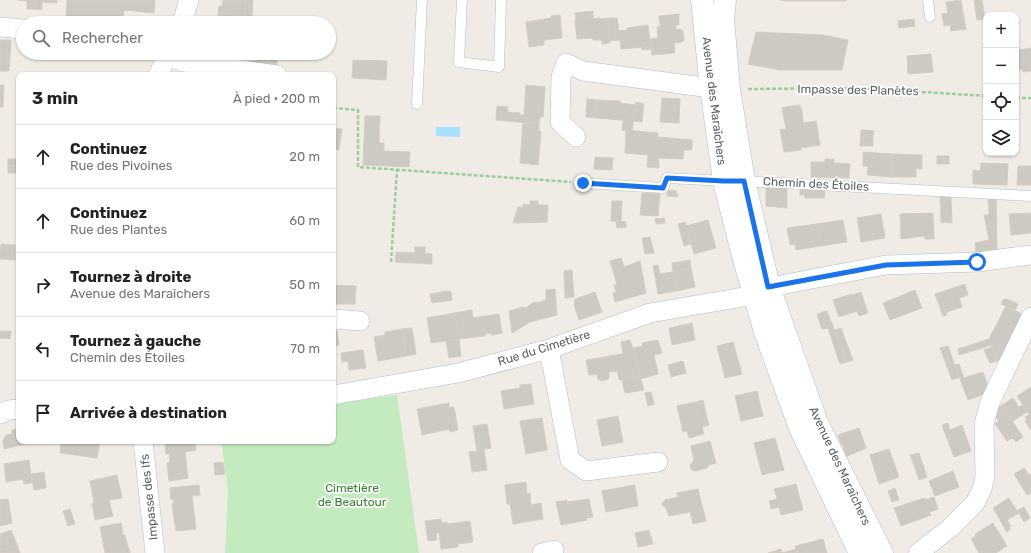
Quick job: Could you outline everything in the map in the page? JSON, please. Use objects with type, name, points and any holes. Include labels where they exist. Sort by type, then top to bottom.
[{"type":"main road","name":"Avenue des Maraîchers","points":[[714,5],[720,88],[735,181],[761,291],[765,332],[800,428],[860,553]]},
{"type":"main road","name":"Avenue des Maraîchers","points":[[761,291],[817,423],[882,553]]},
{"type":"street","points":[[184,16],[189,0]]},
{"type":"street","points":[[0,27],[16,28]]},
{"type":"street","points":[[160,72],[166,60]]},
{"type":"street","points":[[175,60],[256,72]]},
{"type":"street","points":[[576,137],[560,122],[561,77],[566,63],[583,71],[720,88]]},
{"type":"street","name":"Rue du Cimetière","points":[[336,394],[458,373],[550,348],[650,313],[886,265],[977,262],[1031,255]]},
{"type":"street","points":[[336,319],[360,321]]},
{"type":"street","points":[[918,553],[950,528],[975,503],[982,489],[985,476],[984,424],[986,413],[990,402],[1029,327]]},
{"type":"street","points":[[550,348],[570,460],[586,471],[658,462]]},
{"type":"street","points":[[0,414],[9,410],[16,409]]},
{"type":"street","name":"Impasse des Ifs","points":[[143,444],[156,553]]},
{"type":"lane","points":[[417,104],[422,0]]},
{"type":"lane","points":[[462,0],[459,62],[498,67],[501,0]]},
{"type":"lane","points":[[928,0],[930,17]]},
{"type":"lane","name":"Avenue des Maraîchers","points":[[714,5],[722,106],[735,181]]},
{"type":"lane","name":"Chemin des Étoiles","points":[[583,183],[663,188],[667,178],[1031,196]]},
{"type":"lane","name":"Avenue des Maraîchers","points":[[761,291],[773,332],[808,425],[870,553]]},
{"type":"path","name":"Impasse des Planètes","points":[[720,88],[858,88],[983,96]]},
{"type":"path","points":[[1019,98],[1031,98]]},
{"type":"path","points":[[336,108],[358,110],[358,167],[583,183]]},
{"type":"path","points":[[391,262],[397,170]]},
{"type":"green space","name":"Cimetière de Beautour","points":[[397,395],[419,553],[225,553],[228,489],[221,444],[336,444],[336,404]]},
{"type":"water","points":[[436,127],[460,127],[460,137],[436,136]]},
{"type":"building","points":[[17,0],[35,0],[34,9],[27,9],[27,1]]},
{"type":"building","points":[[35,0],[57,0],[57,3],[42,2],[42,10],[34,9]]},
{"type":"building","points":[[67,0],[155,0],[154,13],[124,10],[123,16],[66,16]]},
{"type":"building","points":[[223,0],[246,0],[245,16],[218,14],[219,6],[222,6]]},
{"type":"building","points":[[246,0],[253,0],[252,16],[245,16]]},
{"type":"building","points":[[780,0],[846,0],[846,1],[785,1]]},
{"type":"building","points":[[961,0],[966,29],[951,31],[950,25],[944,26],[942,14],[948,13],[946,2]]},
{"type":"building","points":[[974,0],[982,0],[984,12],[983,19],[977,20]]},
{"type":"building","points":[[593,11],[593,18],[576,20],[575,13]]},
{"type":"building","points":[[218,14],[239,16],[218,16]]},
{"type":"building","points":[[679,14],[679,25],[676,25],[676,30],[679,29],[683,31],[684,39],[682,42],[674,43],[675,53],[652,55],[650,39],[658,38],[657,27],[660,26],[659,16]]},
{"type":"building","points":[[560,15],[562,38],[544,40],[544,45],[529,47],[526,22]]},
{"type":"building","points":[[608,18],[610,43],[602,44],[602,40],[593,40],[593,38],[577,39],[575,20]]},
{"type":"building","points":[[608,18],[617,18],[619,31],[627,30],[627,28],[648,25],[651,49],[642,50],[642,47],[621,49],[620,40],[610,41]]},
{"type":"building","points":[[914,19],[915,26],[899,28],[898,21]]},
{"type":"building","points":[[756,32],[823,35],[848,40],[842,70],[780,70],[748,64]]},
{"type":"building","points":[[0,40],[11,40],[9,71],[0,71]]},
{"type":"building","points":[[1031,48],[1031,71],[1023,72],[1022,69],[1019,70],[1019,50]]},
{"type":"building","points":[[931,54],[933,72],[908,74],[907,56]]},
{"type":"building","points":[[277,60],[276,70],[247,67],[248,61]]},
{"type":"building","points":[[353,60],[387,61],[386,80],[352,78]]},
{"type":"building","points":[[0,85],[4,85],[3,107],[0,107]]},
{"type":"building","points":[[526,85],[545,87],[543,117],[540,117],[539,124],[496,120],[497,106],[508,107],[507,112],[520,113],[520,115],[524,115]]},
{"type":"building","points":[[662,98],[680,99],[679,123],[660,122]]},
{"type":"building","points":[[587,99],[597,100],[595,118],[586,117]]},
{"type":"building","points":[[597,100],[620,101],[620,103],[636,105],[632,131],[622,130],[623,120],[595,118]]},
{"type":"building","points":[[636,102],[644,104],[642,122],[634,121]]},
{"type":"building","points":[[800,105],[802,111],[792,112],[791,106]]},
{"type":"building","points":[[791,106],[792,112],[802,111],[803,123],[816,121],[820,145],[801,148],[801,150],[784,152],[780,130],[786,129],[782,108]]},
{"type":"building","points":[[365,116],[380,116],[379,143],[384,143],[384,151],[410,152],[409,167],[363,165]]},
{"type":"building","points":[[523,122],[539,124],[539,131],[541,132],[538,165],[520,163]]},
{"type":"building","points":[[336,128],[342,129],[339,150],[336,150]]},
{"type":"building","points":[[626,130],[658,133],[659,168],[647,167],[648,155],[625,153]]},
{"type":"building","points":[[861,130],[864,130],[863,146],[860,146]]},
{"type":"building","points":[[864,130],[874,131],[873,136],[863,136]]},
{"type":"building","points":[[863,136],[873,136],[873,146],[863,146]]},
{"type":"building","points":[[658,137],[692,140],[692,150],[684,150],[683,159],[659,158]]},
{"type":"building","points":[[863,152],[893,154],[892,177],[867,175],[868,166],[863,166]]},
{"type":"building","points":[[893,154],[922,155],[922,169],[916,169],[916,177],[892,177]]},
{"type":"building","points":[[937,156],[949,156],[949,164],[937,164]]},
{"type":"building","points":[[595,157],[613,158],[612,170],[594,169]]},
{"type":"building","points":[[8,159],[16,159],[16,166],[8,166]]},
{"type":"building","points":[[825,159],[834,159],[834,163],[850,164],[849,178],[811,177],[811,162],[825,162]]},
{"type":"building","points":[[981,163],[1008,164],[1007,185],[973,184],[973,170],[980,171]]},
{"type":"building","points":[[8,166],[16,166],[16,173],[8,173]]},
{"type":"building","points":[[1018,166],[1031,166],[1031,185],[1017,185]]},
{"type":"building","points":[[766,186],[787,187],[787,208],[766,206]]},
{"type":"building","points":[[800,188],[825,190],[824,198],[805,198],[805,195],[800,195]]},
{"type":"building","points":[[668,190],[676,191],[678,197],[667,196]]},
{"type":"building","points":[[642,193],[660,194],[658,216],[640,215]]},
{"type":"building","points":[[940,196],[951,196],[952,223],[941,222]]},
{"type":"building","points":[[988,198],[996,198],[997,249],[976,253],[975,243],[989,240],[984,215],[989,215]]},
{"type":"building","points":[[530,201],[538,201],[538,205],[548,205],[547,222],[513,223],[518,207],[523,207],[523,204],[530,205]]},
{"type":"building","points":[[612,201],[622,201],[621,222],[611,221]]},
{"type":"building","points":[[933,213],[934,239],[925,239],[924,236],[901,239],[900,214]]},
{"type":"building","points":[[1031,213],[1031,233],[1011,235],[1009,214]]},
{"type":"building","points":[[881,214],[885,238],[861,242],[857,218]]},
{"type":"building","points":[[664,218],[665,223],[656,224],[655,219]]},
{"type":"building","points":[[708,220],[716,248],[694,254],[686,226]]},
{"type":"building","points":[[843,220],[847,242],[820,246],[817,224]]},
{"type":"building","points":[[616,221],[626,222],[626,227],[617,228]]},
{"type":"building","points":[[685,222],[691,244],[684,246],[678,224]]},
{"type":"building","points":[[817,224],[820,246],[796,250],[795,244],[790,245],[787,228]]},
{"type":"building","points":[[650,237],[654,253],[645,254],[642,238]]},
{"type":"building","points":[[1,244],[15,245],[15,252],[0,251]]},
{"type":"building","points":[[415,247],[425,247],[425,253],[432,254],[432,264],[395,262],[396,252],[415,253]]},
{"type":"building","points":[[0,251],[15,252],[15,260],[0,259]]},
{"type":"building","points":[[621,258],[624,267],[640,261],[646,293],[615,302],[613,293],[616,292],[614,285],[617,284],[610,261]]},
{"type":"building","points":[[690,260],[691,268],[673,272],[672,263]]},
{"type":"building","points":[[658,265],[660,274],[673,272],[677,291],[658,294],[653,266]]},
{"type":"building","points":[[691,268],[695,287],[677,291],[673,272]]},
{"type":"building","points":[[572,270],[574,297],[565,298],[564,271]]},
{"type":"building","points":[[965,284],[968,295],[959,298],[962,307],[947,312],[947,315],[943,316],[935,294]]},
{"type":"building","points":[[336,285],[356,286],[355,304],[336,304]]},
{"type":"building","points":[[555,289],[557,315],[530,322],[512,333],[509,311],[522,307],[526,308],[534,302],[537,303],[546,300],[546,290]]},
{"type":"building","points":[[915,290],[922,308],[890,320],[883,303]]},
{"type":"building","points":[[448,291],[451,292],[452,300],[432,303],[430,294]]},
{"type":"building","points":[[595,292],[602,312],[579,320],[574,305],[575,299]]},
{"type":"building","points":[[861,292],[868,313],[859,316],[857,311],[839,317],[833,300]]},
{"type":"building","points":[[1006,299],[1018,304],[1015,311],[1001,304],[1003,300]]},
{"type":"building","points":[[1006,306],[1026,316],[1000,359],[997,361],[989,339]]},
{"type":"building","points":[[472,310],[473,318],[499,314],[502,333],[492,335],[491,333],[485,334],[485,336],[459,339],[454,313]]},
{"type":"building","points":[[827,311],[847,362],[840,364],[828,328],[822,329],[817,314]]},
{"type":"building","points":[[454,313],[459,339],[431,343],[427,318]]},
{"type":"building","points":[[692,323],[695,340],[672,345],[669,328]]},
{"type":"building","points":[[412,328],[416,354],[406,356],[402,329]]},
{"type":"building","points":[[841,328],[853,360],[847,362],[835,330]]},
{"type":"building","points":[[402,329],[406,356],[378,361],[374,337],[385,335],[385,332]]},
{"type":"building","points":[[0,331],[11,331],[10,339],[0,338]]},
{"type":"building","points":[[336,331],[337,331],[339,345],[336,346]]},
{"type":"building","points":[[459,339],[461,356],[449,358],[446,341]]},
{"type":"building","points":[[989,339],[991,345],[979,349],[977,343]]},
{"type":"building","points":[[630,340],[634,352],[623,354],[621,342]]},
{"type":"building","points":[[658,340],[662,353],[654,355],[658,374],[641,379],[633,348],[643,346],[642,343]]},
{"type":"building","points":[[733,342],[742,374],[725,378],[717,346]]},
{"type":"building","points":[[977,343],[979,349],[959,355],[958,349]]},
{"type":"building","points":[[948,346],[959,377],[952,380],[940,348]]},
{"type":"building","points":[[992,347],[997,361],[990,363],[984,350]]},
{"type":"building","points":[[363,350],[366,368],[349,370],[348,361],[342,362],[341,353]]},
{"type":"building","points":[[634,352],[640,377],[619,380],[617,371],[609,372],[608,379],[602,381],[598,379],[597,374],[589,375],[586,360]]},
{"type":"building","points":[[683,361],[686,373],[671,377],[668,365]]},
{"type":"building","points":[[959,364],[964,378],[983,372],[990,392],[968,400],[955,365]]},
{"type":"building","points":[[640,377],[644,390],[625,393],[622,380]]},
{"type":"building","points":[[531,384],[534,404],[504,409],[501,391],[520,388],[520,385]]},
{"type":"building","points":[[1031,387],[1031,417],[1017,396]]},
{"type":"building","points":[[757,391],[763,416],[741,421],[735,396]]},
{"type":"building","points":[[651,392],[654,404],[648,406],[645,393]]},
{"type":"building","points":[[1013,398],[1019,407],[1023,405],[1027,412],[1013,421],[1002,405]]},
{"type":"building","points":[[703,400],[707,418],[700,420],[696,402]]},
{"type":"building","points":[[696,402],[700,420],[707,418],[709,425],[702,427],[704,434],[689,438],[687,431],[683,432],[677,406]]},
{"type":"building","points":[[449,403],[449,407],[454,407],[458,430],[450,432],[449,429],[422,435],[417,409]]},
{"type":"building","points":[[1002,405],[1023,437],[1016,442],[1012,438],[1007,441],[995,424],[999,421],[992,412]]},
{"type":"building","points":[[1029,415],[1031,417],[1031,430],[1025,421],[1027,420],[1025,417]]},
{"type":"building","points":[[618,416],[623,442],[602,446],[597,420]]},
{"type":"building","points":[[542,418],[547,450],[526,454],[520,421]]},
{"type":"building","points":[[948,423],[950,430],[962,425],[971,451],[954,457],[942,425]]},
{"type":"building","points":[[487,424],[491,448],[477,451],[473,426]]},
{"type":"building","points":[[859,428],[866,448],[845,457],[844,449],[838,435]]},
{"type":"building","points":[[16,429],[16,444],[26,444],[4,449],[3,440],[6,435],[12,434],[12,430]]},
{"type":"building","points":[[775,438],[784,470],[762,475],[754,443]]},
{"type":"building","points":[[710,441],[716,463],[709,465],[707,468],[695,471],[691,469],[690,465],[694,460],[691,446]]},
{"type":"building","points":[[61,444],[99,444],[97,458],[60,453]]},
{"type":"building","points":[[165,444],[195,444],[196,450],[185,452],[188,478],[169,481],[167,463],[170,462],[169,454],[166,454]]},
{"type":"building","points":[[889,449],[899,477],[879,484],[870,455]]},
{"type":"building","points":[[484,450],[487,470],[472,472],[469,452]]},
{"type":"building","points":[[919,453],[922,462],[914,465],[910,455]]},
{"type":"building","points":[[29,460],[32,483],[24,484],[23,479],[6,482],[4,464]]},
{"type":"building","points":[[223,462],[225,474],[215,475],[214,463]]},
{"type":"building","points":[[922,462],[927,477],[919,480],[914,465]]},
{"type":"building","points":[[1024,468],[1029,475],[1031,474],[1031,493],[1027,495],[1014,474]]},
{"type":"building","points":[[953,471],[959,487],[935,496],[929,481]]},
{"type":"building","points":[[44,472],[46,488],[34,490],[31,474]]},
{"type":"building","points":[[117,475],[122,498],[109,500],[113,516],[95,520],[90,481]]},
{"type":"building","points":[[526,482],[527,494],[530,493],[531,505],[541,503],[543,519],[513,524],[510,504],[507,504],[505,485]]},
{"type":"building","points":[[796,484],[803,510],[781,515],[779,507],[771,509],[769,501],[777,499],[774,489]]},
{"type":"building","points":[[199,485],[200,495],[192,496],[196,529],[176,531],[172,505],[174,502],[173,499],[171,500],[170,488]]},
{"type":"building","points":[[635,485],[638,506],[606,512],[602,491]]},
{"type":"building","points":[[895,488],[899,500],[892,502],[888,491]]},
{"type":"building","points":[[698,489],[706,521],[693,524],[690,512],[669,516],[666,508],[662,505],[665,500],[678,497],[677,493]]},
{"type":"building","points":[[934,497],[938,509],[929,512],[931,515],[901,526],[894,508],[924,498],[925,500]]},
{"type":"building","points":[[1009,498],[1017,511],[1024,507],[1030,518],[1024,522],[1019,513],[1007,520],[1011,526],[1009,527],[1010,530],[1007,532],[993,508]]},
{"type":"building","points":[[8,499],[12,523],[0,526],[0,500]]},
{"type":"building","points":[[589,499],[593,517],[586,518],[587,520],[561,525],[556,502]]},
{"type":"building","points":[[70,509],[75,524],[68,526],[63,511]]},
{"type":"building","points":[[441,519],[442,523],[447,522],[448,524],[470,521],[473,542],[458,544],[458,547],[441,549],[439,533],[436,533],[437,540],[428,541],[425,521]]},
{"type":"building","points":[[121,523],[123,535],[125,535],[130,553],[105,553],[100,527]]},
{"type":"building","points":[[993,523],[1007,546],[996,553],[979,553],[971,539],[976,536],[975,534]]},
{"type":"building","points":[[11,530],[17,545],[0,551],[0,534]]},
{"type":"building","points":[[649,530],[653,544],[638,547],[635,533]]},
{"type":"building","points":[[823,539],[827,553],[797,553],[795,546]]},
{"type":"building","points":[[17,545],[20,553],[0,553],[0,551]]},
{"type":"building","points":[[781,549],[782,553],[768,553]]},
{"type":"building","points":[[796,549],[797,553],[782,553]]},
{"type":"route","points":[[583,183],[663,188],[667,178],[744,181],[768,287],[886,265],[977,262]]}]
